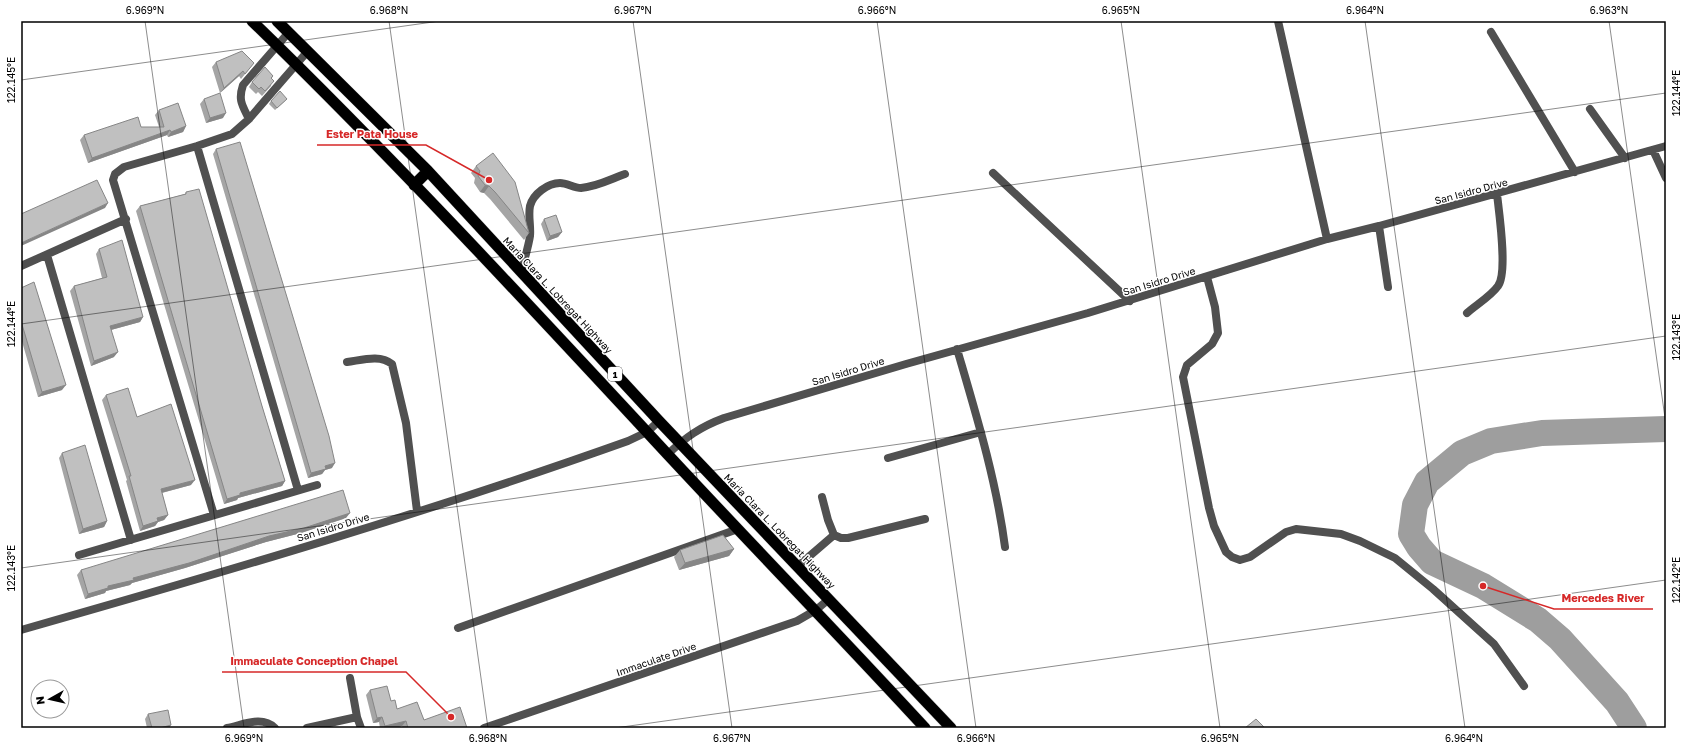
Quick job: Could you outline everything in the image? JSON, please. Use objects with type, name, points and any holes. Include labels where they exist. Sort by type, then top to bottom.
[{"type":"highway","name":"1","points":[[252,21],[510,283],[647,432],[816,610],[925,728]]},
{"type":"highway","name":"Maria Clara L. Lobregat Highway","points":[[277,21],[428,171],[659,421],[951,728]]},
{"type":"highway","points":[[414,185],[428,171]]},
{"type":"highway","points":[[864,662],[878,650]]},
{"type":"street","points":[[1278,21],[1327,239]]},
{"type":"street","points":[[249,119],[241,103],[240,95],[243,85],[289,32]]},
{"type":"street","points":[[1491,32],[1575,172]]},
{"type":"street","points":[[214,515],[113,180],[115,174],[124,167],[197,146],[232,134],[249,119],[308,52]]},
{"type":"street","points":[[1590,109],[1625,158]]},
{"type":"street","points":[[197,146],[298,490]]},
{"type":"street","name":"San Isidro Drive","points":[[668,454],[700,428],[724,418],[957,349],[1130,301],[1327,239],[1497,194],[1666,146]]},
{"type":"street","points":[[1653,150],[1666,178]]},
{"type":"street","points":[[993,172],[1130,301]]},
{"type":"street","points":[[521,272],[528,250],[530,234],[528,220],[530,205],[533,198],[538,193],[546,187],[560,183],[580,188],[625,174]]},
{"type":"street","points":[[1467,313],[1498,286],[1503,277],[1501,224],[1497,194]]},
{"type":"street","points":[[21,266],[126,219]]},
{"type":"street","points":[[1379,226],[1388,287]]},
{"type":"street","points":[[47,255],[131,540]]},
{"type":"street","points":[[1207,277],[1214,302],[1218,333],[1212,344],[1187,365],[1183,377],[1209,508],[1214,526],[1226,552],[1232,557],[1240,560],[1250,557],[1286,532],[1296,530],[1341,534],[1360,541],[1395,558],[1470,621],[1494,644],[1524,686]]},
{"type":"street","points":[[957,349],[981,432],[1002,523],[1005,547]]},
{"type":"street","points":[[348,362],[379,358],[387,360],[392,364],[406,422],[417,511]]},
{"type":"street","name":"San Isidro Drive","points":[[21,630],[213,575],[417,511],[615,446],[647,432],[659,421]]},
{"type":"street","points":[[888,458],[981,432]]},
{"type":"street","points":[[80,555],[317,485]]},
{"type":"street","points":[[822,498],[834,535],[841,538],[848,538],[926,519]]},
{"type":"street","points":[[458,628],[738,529]]},
{"type":"street","points":[[798,566],[834,535]]},
{"type":"street","name":"Immaculate Drive","points":[[484,728],[776,629],[797,621],[816,610],[829,599]]},
{"type":"street","points":[[350,678],[357,717],[361,728]]},
{"type":"street","points":[[307,728],[357,717]]},
{"type":"street","points":[[227,728],[261,721],[270,723],[275,728]]},
{"type":"building","points":[[242,51],[254,63],[245,74],[243,71],[224,88],[216,62]]},
{"type":"building","points":[[265,67],[273,76],[271,78],[274,81],[265,91],[261,87],[259,89],[252,82]]},
{"type":"building","points":[[280,91],[287,99],[277,108],[271,101]]},
{"type":"building","points":[[220,93],[226,113],[210,118],[204,99]]},
{"type":"building","points":[[178,103],[186,126],[171,132],[170,130],[92,158],[84,135],[138,117],[141,127],[164,127],[159,110]]},
{"type":"building","points":[[240,142],[329,436],[335,463],[325,466],[326,469],[311,473],[216,149]]},
{"type":"building","points":[[493,153],[515,182],[529,233],[495,192],[489,186],[485,185],[478,176],[480,171],[476,166]]},
{"type":"building","points":[[97,180],[108,203],[21,243],[21,214]]},
{"type":"building","points":[[199,189],[285,481],[240,493],[240,495],[227,499],[140,206],[186,194],[186,192]]},
{"type":"building","points":[[556,215],[562,232],[550,236],[544,219]]},
{"type":"building","points":[[122,240],[143,317],[110,326],[118,352],[94,361],[74,286],[107,277],[99,249]]},
{"type":"building","points":[[34,282],[66,385],[42,392],[21,321],[21,288]]},
{"type":"building","points":[[128,388],[137,417],[171,404],[195,480],[161,489],[168,515],[157,518],[158,521],[143,526],[129,476],[131,476],[106,395]]},
{"type":"building","points":[[85,445],[107,521],[83,529],[62,453]]},
{"type":"building","points":[[343,490],[350,513],[304,528],[269,536],[189,563],[133,578],[134,580],[108,586],[108,588],[88,594],[81,570]]},
{"type":"building","points":[[723,535],[734,549],[685,563],[680,550]]},
{"type":"building","points":[[387,686],[391,701],[395,700],[397,709],[417,702],[424,720],[460,707],[467,728],[408,728],[406,721],[385,726],[382,717],[377,718],[370,690]]},
{"type":"building","points":[[168,710],[171,725],[160,728],[152,728],[148,714]]},
{"type":"building","points":[[1256,719],[1265,728],[1245,728]]},
{"type":"waterway","points":[[1634,728],[1617,702],[1560,639],[1538,620],[1483,586],[1432,562],[1419,547],[1411,534],[1415,505],[1427,482],[1462,453],[1491,441],[1542,433],[1666,429]]},
{"type":"place","name":"Ester Pata House","points":[[489,180]]},
{"type":"place","name":"Mercedes River","points":[[1483,586]]},
{"type":"place","name":"Immaculate Conception Chapel","points":[[451,717]]}]
